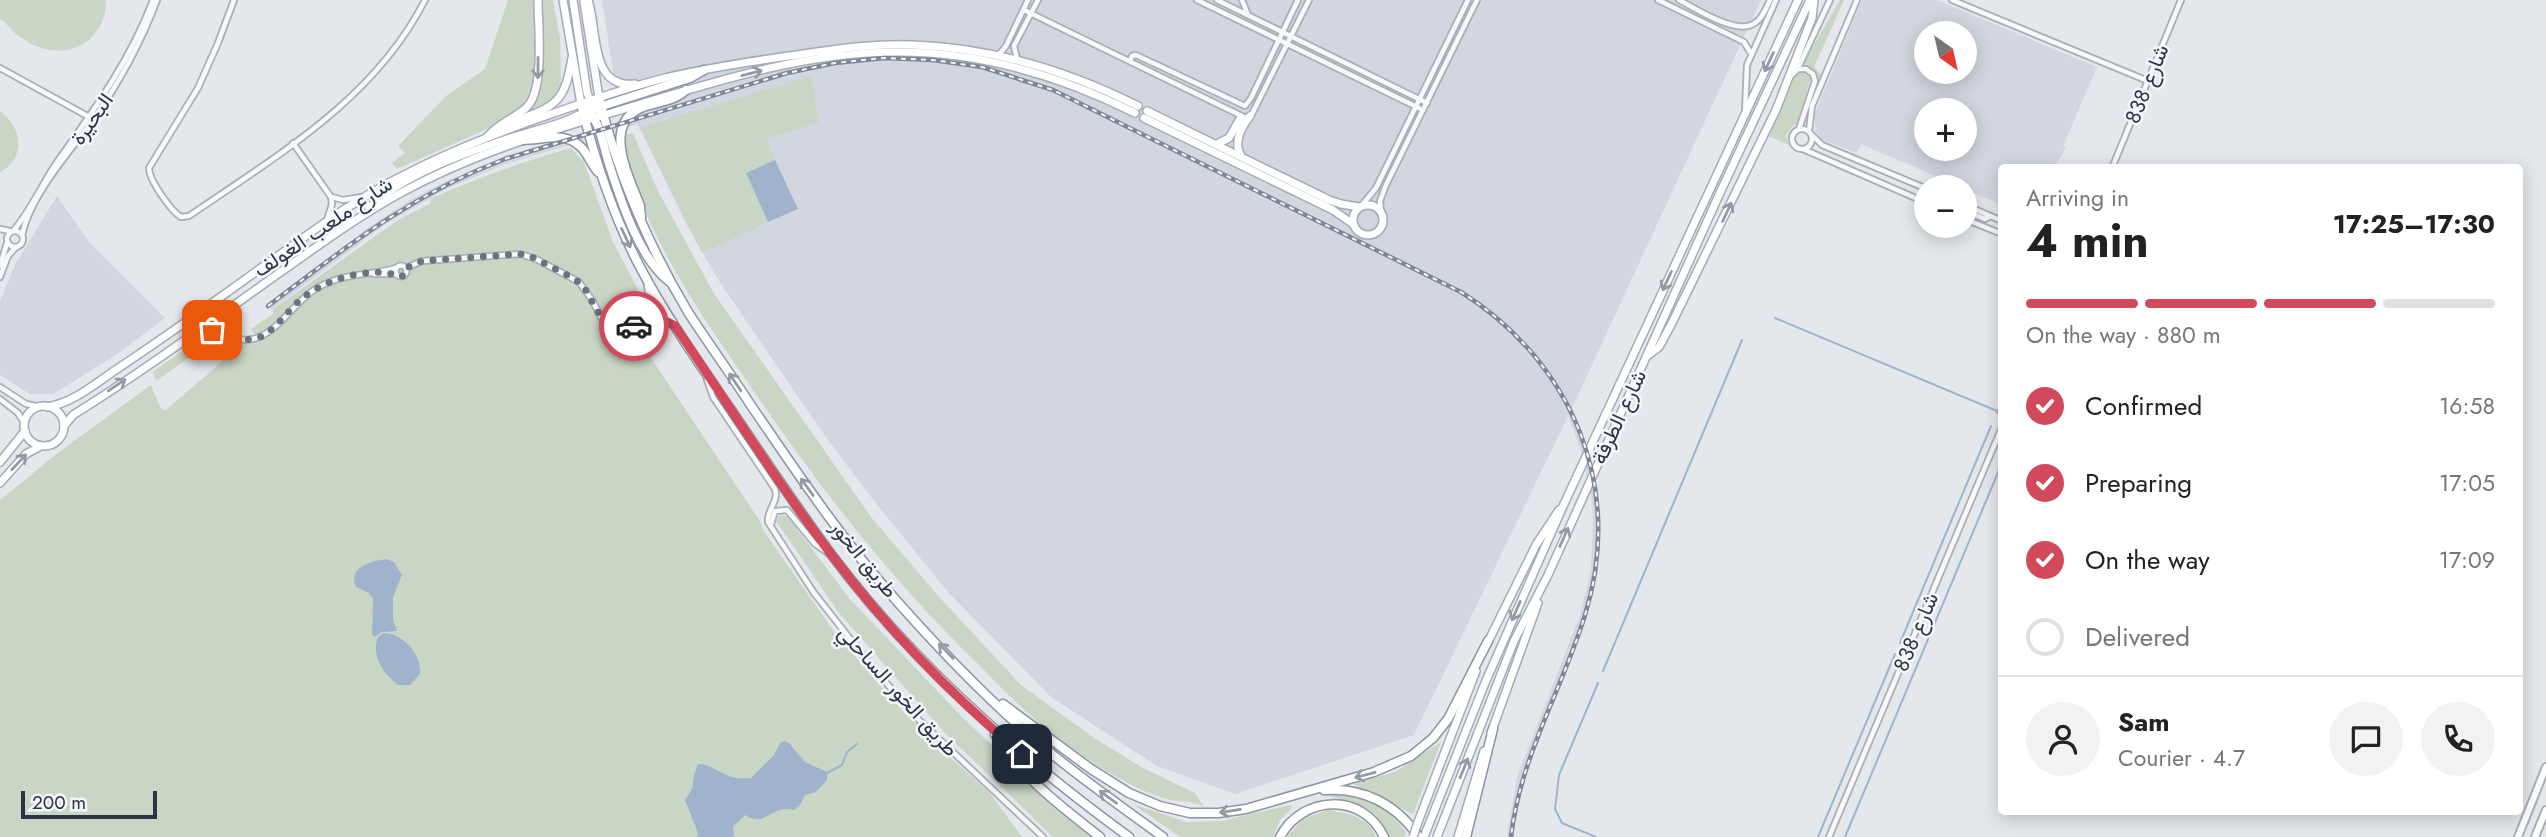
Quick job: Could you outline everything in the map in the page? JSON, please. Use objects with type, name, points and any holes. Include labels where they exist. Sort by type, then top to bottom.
[{"type":"highway","points":[[673,284],[658,271],[637,234],[616,184],[593,110],[691,78],[704,70]]},
{"type":"highway","points":[[639,220],[640,206],[619,147],[622,128],[636,110],[677,96],[686,90]]},
{"type":"highway","name":"طريق الخور","points":[[581,104],[593,110],[639,220],[690,314],[795,471],[894,599],[1040,744],[1092,786],[1163,837]]},
{"type":"highway","name":"طريق الخور","points":[[593,110],[601,174],[620,225],[648,281],[705,372],[831,555],[899,634],[990,726],[1055,781],[1129,837]]},
{"type":"highway","points":[[523,140],[553,136],[568,139],[583,149],[601,174]]},
{"type":"highway","points":[[993,700],[1006,706],[1129,793],[1160,806],[1190,813],[1218,813],[1246,809],[1388,768],[1422,747],[1448,719],[1488,641]]},
{"type":"highway","points":[[990,726],[1004,750],[1038,784],[1100,837]]},
{"type":"highway","points":[[1466,837],[1493,729]]},
{"type":"highway","points":[[1296,795],[1339,789],[1369,795],[1380,799],[1422,837]]},
{"type":"highway","points":[[1280,837],[1294,817],[1306,809],[1333,803],[1360,810],[1371,818],[1384,837]]},
{"type":"main road","points":[[485,138],[504,121],[523,111],[536,93],[538,0]]},
{"type":"main road","points":[[563,0],[581,104]]},
{"type":"main road","points":[[573,0],[585,81],[593,110]]},
{"type":"main road","points":[[586,0],[593,110]]},
{"type":"main road","points":[[586,0],[600,64],[607,76],[627,85],[663,79]]},
{"type":"main road","name":"شارع الطرفة","points":[[1422,837],[1428,828],[1490,672],[1564,504],[1798,0]]},
{"type":"main road","points":[[1647,356],[1659,347],[1728,212],[1789,78],[1812,18],[1812,0]]},
{"type":"main road","name":"شارع الطرفة","points":[[1438,834],[1514,641],[1548,575],[1718,195],[1812,0]]},
{"type":"main road","name":"شارع ملعب الغولف","points":[[64,426],[73,415],[364,214],[436,175],[663,79],[755,60],[884,45],[935,47],[1018,61],[1090,84],[1136,110],[1023,70],[984,61],[914,52],[866,54],[767,69],[593,110]]},
{"type":"main road","points":[[503,132],[515,121],[543,111],[558,99],[566,84],[572,58]]},
{"type":"main road","name":"شارع ملعب الغولف","points":[[45,407],[68,401],[165,337],[363,197],[427,163],[485,138],[581,104]]},
{"type":"main road","points":[[364,214],[391,190],[435,168],[508,138],[593,110]]},
{"type":"main road","points":[[1145,114],[1217,144],[1335,202],[1373,205],[1381,213],[1382,224],[1373,234],[1360,233],[1353,224],[1333,210],[1145,114]]},
{"type":"main road","points":[[1217,144],[1229,138],[1246,116]]},
{"type":"main road","points":[[1242,156],[1238,149],[1238,140],[1246,116]]},
{"type":"main road","points":[[1353,224],[1353,214],[1361,206]]},
{"type":"main road","points":[[0,462],[24,427],[30,412],[45,407],[59,413],[64,426],[57,441],[26,454],[0,482]]},
{"type":"main road","points":[[24,427],[30,441],[41,446]]},
{"type":"main road","points":[[1413,837],[1488,641],[1536,545],[1549,522],[1564,504]]},
{"type":"main road","points":[[1458,837],[1548,575]]},
{"type":"main road","points":[[2518,837],[2546,767]]},
{"type":"main road","points":[[2535,837],[2546,810]]},
{"type":"street","name":"البحيرة","points":[[22,235],[29,215],[50,180],[130,56],[155,0]]},
{"type":"street","points":[[234,0],[202,79],[184,113],[150,165],[149,175],[176,214],[185,217],[340,108],[372,77],[400,43],[425,0]]},
{"type":"street","points":[[998,56],[1006,46],[1028,0]]},
{"type":"street","points":[[1018,61],[1014,55],[1014,46],[1038,0]]},
{"type":"street","points":[[1197,0],[1423,110]]},
{"type":"street","points":[[1217,0],[1427,103]]},
{"type":"street","points":[[1242,0],[1249,16]]},
{"type":"street","points":[[1130,61],[1132,55],[1136,55],[1242,106],[1250,101],[1298,0]]},
{"type":"street","points":[[1024,10],[1246,116],[1274,71],[1309,0]]},
{"type":"street","points":[[1361,206],[1382,176],[1468,0]]},
{"type":"street","points":[[1381,213],[1380,201],[1388,179],[1477,0]]},
{"type":"street","points":[[1658,0],[1744,42],[1751,55]]},
{"type":"street","points":[[1681,11],[1682,1],[1742,28],[1755,23],[1770,0]]},
{"type":"street","name":"شارع الطرفة","points":[[1745,114],[1746,71],[1776,0]]},
{"type":"street","points":[[1789,78],[1798,69],[1830,0]]},
{"type":"street","points":[[1803,149],[1811,143],[1812,106],[1857,0]]},
{"type":"street","points":[[1952,0],[2148,81]]},
{"type":"street","name":"شارع 838","points":[[2114,164],[2180,0]]},
{"type":"street","points":[[1705,23],[1710,15]]},
{"type":"street","points":[[1726,33],[1729,24]]},
{"type":"street","points":[[1265,68],[1269,67],[1274,71]]},
{"type":"street","points":[[0,68],[92,118]]},
{"type":"street","points":[[1798,69],[1808,70],[1815,81],[1799,129],[1793,134],[1792,141],[1796,147],[1914,197]]},
{"type":"street","name":"البحيرة","points":[[13,231],[57,162],[92,118]]},
{"type":"street","points":[[1799,129],[1810,133],[1822,145],[1914,184]]},
{"type":"street","points":[[293,143],[331,197],[332,204],[327,220]]},
{"type":"street","points":[[1382,176],[1388,179]]},
{"type":"street","points":[[331,197],[343,200],[363,197]]},
{"type":"street","points":[[1977,210],[1998,219]]},
{"type":"street","points":[[1977,216],[1985,219],[1990,216]]},
{"type":"street","points":[[1977,224],[1998,232]]},
{"type":"street","points":[[0,231],[13,231],[22,235],[22,243],[8,256],[0,277]]},
{"type":"street","points":[[0,231],[11,246],[16,247]]},
{"type":"street","points":[[0,266],[7,241],[13,231]]},
{"type":"street","points":[[406,268],[422,261],[520,254],[530,256],[583,285],[609,332],[616,334],[646,318],[662,319],[675,326]]},
{"type":"street","points":[[396,271],[401,265],[406,268]]},
{"type":"street","points":[[190,336],[207,330],[242,340],[259,337],[276,325],[299,301],[318,288],[345,276],[366,273],[396,271],[404,276],[406,268]]},
{"type":"street","points":[[646,318],[651,307],[647,291],[648,281]]},
{"type":"street","points":[[230,335],[227,320],[233,305]]},
{"type":"street","points":[[609,332],[606,339],[610,343],[616,341],[616,334]]},
{"type":"street","points":[[705,372],[713,397],[775,489],[776,498],[767,517],[771,528]]},
{"type":"street","points":[[0,387],[26,404],[45,407]]},
{"type":"street","points":[[0,399],[18,413],[24,427]]},
{"type":"street","name":"شارع 838","points":[[1829,837],[1998,436]]},
{"type":"street","points":[[771,528],[774,513],[779,509],[787,510],[815,544],[831,555]]},
{"type":"street","name":"طريق الخور الساحلي","points":[[771,528],[822,604],[880,677],[920,721],[1043,837]]},
{"type":"shaded area","points":[[602,0],[1761,0],[1572,408],[1582,431],[1595,477],[1600,524],[1597,571],[1587,617],[1528,765],[1513,837],[1507,837],[1517,777],[1580,615],[1591,570],[1592,501],[1583,456],[1568,416],[1414,735],[1235,794],[1157,766],[1051,697],[947,591],[825,436],[719,281],[684,220],[638,124],[506,164],[448,188],[384,225],[271,310],[267,304],[365,230],[410,200],[504,157],[635,118],[614,78]]},
{"type":"shaded area","points":[[1862,0],[1937,0],[2097,67],[2063,146],[2066,148],[2056,164],[1998,164],[1998,203],[1977,194],[1977,175],[1932,175],[1861,144],[1857,153],[1822,140],[1816,132],[1814,115]]},
{"type":"shaded area","points":[[57,196],[89,242],[165,318],[117,354],[53,394],[30,394],[0,375],[0,301],[15,265]]},
{"type":"green space","points":[[0,0],[106,0],[102,22],[89,40],[71,49],[52,50],[24,40],[0,19]]},
{"type":"green space","points":[[508,0],[553,0],[560,39],[561,86],[550,101],[397,169],[392,163],[405,153],[398,146],[446,96],[485,69]]},
{"type":"green space","points":[[1840,0],[1844,0],[1814,67],[1823,76],[1816,93],[1815,73],[1803,63]]},
{"type":"green space","points":[[1807,72],[1811,77],[1798,123],[1786,135],[1789,145],[1769,136],[1796,74]]},
{"type":"green space","points":[[811,76],[819,122],[766,139],[775,160],[746,173],[768,222],[702,253],[640,128]]},
{"type":"green space","points":[[0,111],[13,125],[17,134],[18,151],[9,166],[0,172]]},
{"type":"green space","points":[[633,133],[657,189],[713,292],[871,517],[941,599],[1021,685],[1094,738],[1143,768],[1195,793],[1204,807],[1163,798],[1135,787],[1058,738],[998,685],[886,566],[775,422],[690,297],[656,235],[630,170],[622,136]]},
{"type":"green space","points":[[571,148],[584,162],[613,242],[645,303],[642,314],[629,325],[760,521],[763,530],[838,637],[900,708],[990,793],[1022,837],[0,837],[0,500],[59,452],[151,385],[160,407],[165,411],[240,346],[242,338],[255,335],[251,329],[274,313],[272,310],[398,220],[431,203],[430,199],[499,171]]},
{"type":"green space","points":[[210,334],[220,336],[156,381],[154,371]]},
{"type":"green space","points":[[780,515],[788,517],[849,598],[962,717],[1091,837],[1053,837],[944,732],[839,613],[776,521]]},
{"type":"green space","points":[[1441,742],[1413,814],[1353,784],[1397,771]]},
{"type":"green space","points":[[1345,794],[1366,800],[1386,811],[1406,832],[1404,837],[1389,837],[1378,818],[1363,806],[1323,795]]},
{"type":"green space","points":[[1133,804],[1186,822],[1221,821],[1291,805],[1292,808],[1280,820],[1273,837],[1180,837]]},
{"type":"green space","points":[[1328,810],[1362,820],[1373,830],[1376,837],[1287,837],[1303,819]]},
{"type":"water","points":[[775,160],[798,209],[768,222],[746,173]]},
{"type":"water","points":[[387,559],[394,562],[402,575],[393,597],[393,619],[397,631],[382,632],[375,637],[372,634],[373,599],[369,593],[356,587],[354,580],[355,574],[362,566]]},
{"type":"water","points":[[384,633],[404,641],[418,659],[420,674],[410,685],[398,685],[380,664],[376,644],[378,637]]},
{"type":"water","points":[[784,741],[789,743],[805,762],[827,772],[827,780],[816,792],[805,795],[794,810],[779,810],[758,819],[745,815],[733,827],[734,837],[697,837],[698,833],[685,800],[692,789],[698,764],[733,777],[751,778]]},
{"type":"waterway","points":[[1775,318],[1997,411]]},
{"type":"waterway","points":[[1603,671],[1742,340]]},
{"type":"waterway","points":[[1900,643],[1991,426]]},
{"type":"waterway","points":[[1845,837],[1998,473]]},
{"type":"waterway","points":[[1818,837],[1895,654]]},
{"type":"waterway","points":[[1596,837],[1562,823],[1555,809],[1559,775],[1598,683]]},
{"type":"waterway","points":[[827,773],[842,765],[847,752],[857,744]]},
{"type":"railway","points":[[268,306],[381,224],[410,205],[471,173],[505,159],[787,73],[835,63],[884,58],[933,60],[982,67],[1053,90],[1461,292],[1500,321],[1533,354],[1560,391],[1580,432],[1593,475],[1598,520],[1596,567],[1576,643],[1523,779],[1511,837]]},
{"type":"way so far","points":[[212,330],[242,340],[264,335],[308,294],[345,276],[366,273],[396,274],[401,277],[407,271],[406,268],[422,261],[520,254],[536,259],[579,282],[588,292],[609,332],[616,334],[634,326]]},
{"type":"route","points":[[634,326],[646,318],[655,317],[675,326],[831,555],[933,670],[1022,754]]}]
